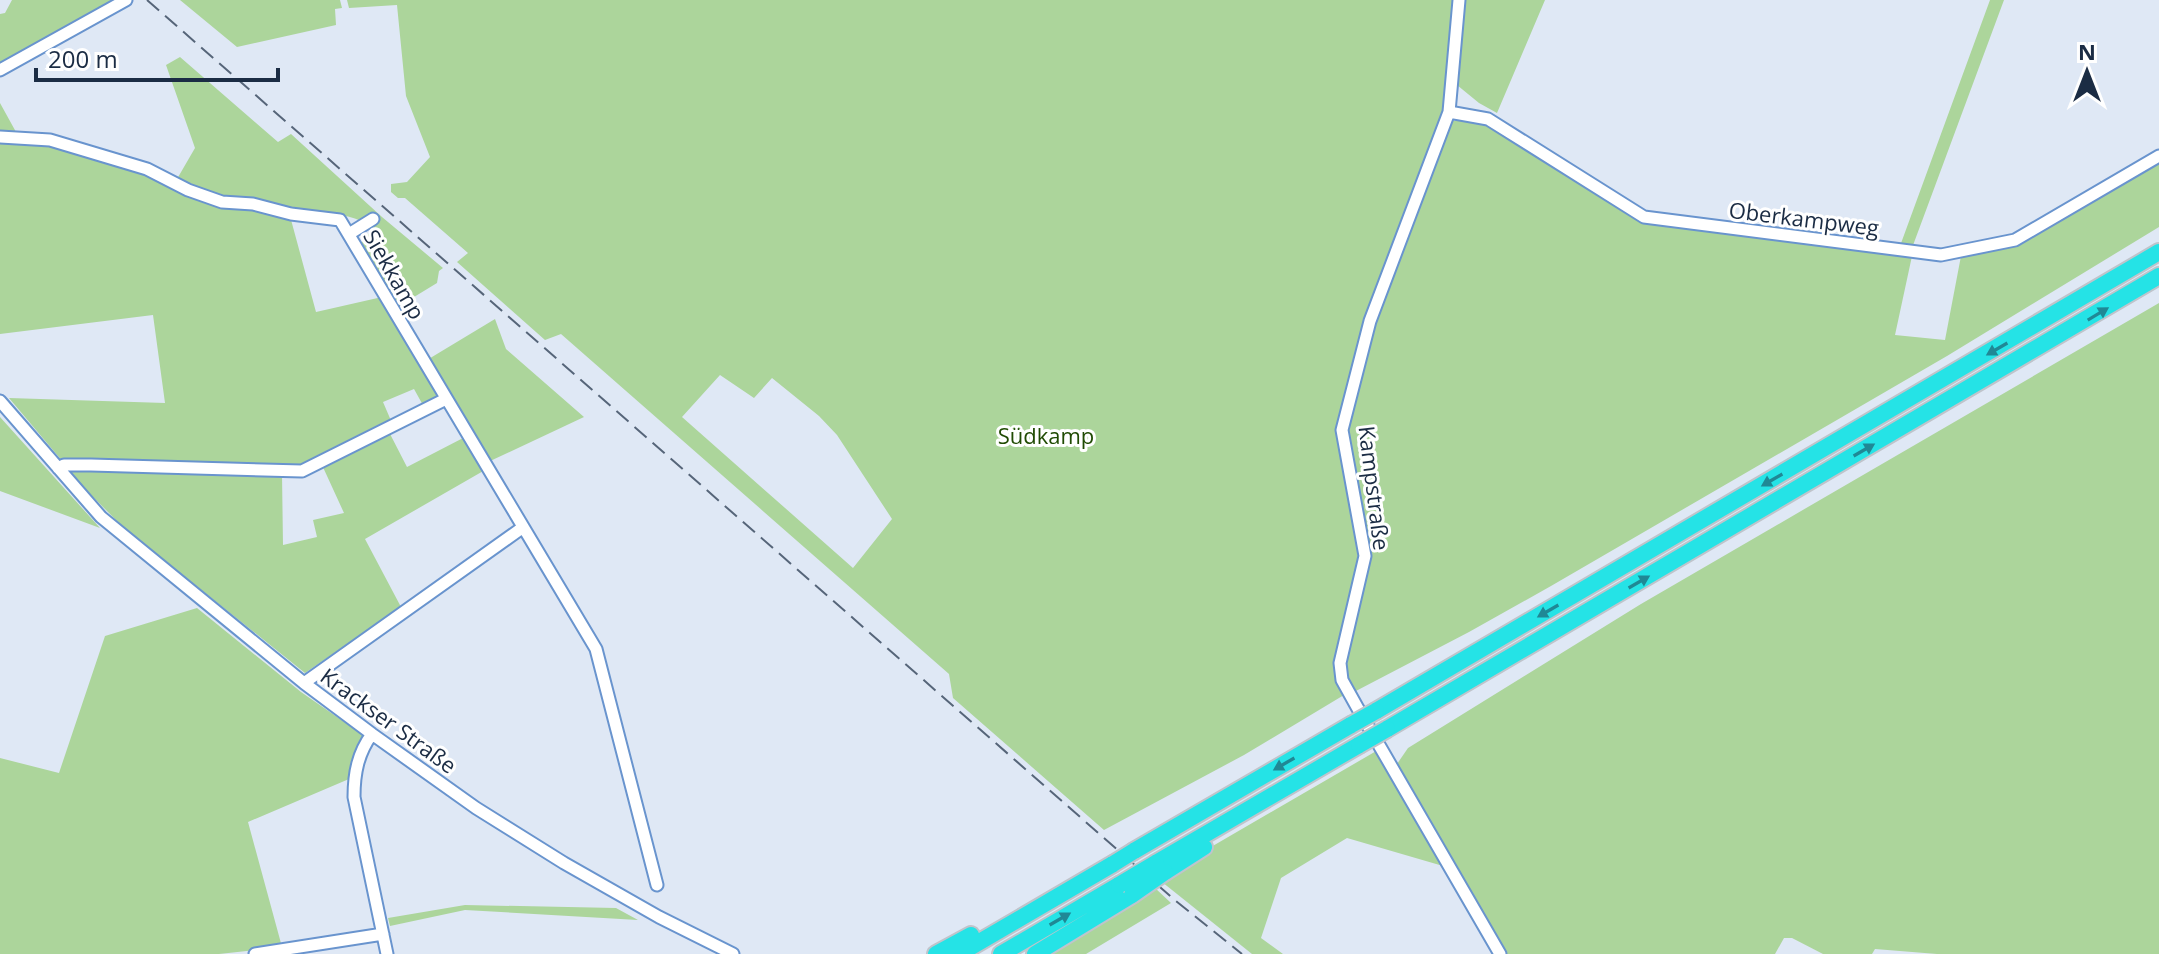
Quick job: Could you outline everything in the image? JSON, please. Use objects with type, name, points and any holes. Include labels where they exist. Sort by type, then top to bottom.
[{"type":"highway","points":[[959,954],[2159,252]]},
{"type":"highway","points":[[1035,954],[1261,802],[2159,276]]},
{"type":"highway","points":[[1001,954],[1126,890]]},
{"type":"highway","points":[[936,954],[1039,898],[1058,896]]},
{"type":"street","points":[[0,70],[126,0]]},
{"type":"street","name":"Kampstraße","points":[[1459,0],[1449,112],[1370,321],[1342,430],[1365,556],[1340,663],[1342,680],[1500,954]]},
{"type":"street","name":"Oberkampweg","points":[[1449,112],[1488,119],[1644,217],[1941,255],[2015,240],[2159,156]]},
{"type":"street","name":"Siekkamp","points":[[0,137],[50,140],[147,169],[188,190],[222,202],[253,204],[291,214],[340,220],[596,649],[657,885]]},
{"type":"street","points":[[349,234],[373,219]]},
{"type":"street","points":[[58,468],[64,465],[91,465],[302,471],[446,399]]},
{"type":"street","name":"Krackser Straße","points":[[0,401],[101,517],[304,683],[476,808],[659,917],[733,954]]},
{"type":"street","points":[[304,683],[522,528]]},
{"type":"street","points":[[372,734],[361,752],[354,776],[354,797],[387,954]]},
{"type":"street","points":[[255,954],[383,934]]},
{"type":"green space","points":[[12,0],[117,0],[0,65],[0,14],[5,13]]},
{"type":"green space","points":[[180,0],[340,0],[342,8],[335,9],[336,25],[237,47]]},
{"type":"green space","name":"Südkamp","points":[[347,0],[1456,0],[1443,120],[1339,431],[1361,556],[1336,664],[1344,695],[1244,755],[1104,830],[953,698],[949,674],[561,334],[545,340],[457,262],[468,253],[405,198],[398,198],[391,192],[391,184],[407,182],[430,157],[406,96],[397,5],[349,8]],"holes":[[[720,375],[754,398],[772,378],[819,416],[837,435],[892,519],[853,568],[682,417]]]},
{"type":"green space","points":[[1463,0],[1545,0],[1497,113],[1457,85]]},
{"type":"green space","points":[[1990,0],[2004,0],[1912,248],[1900,246]]},
{"type":"green space","points":[[180,57],[278,142],[291,134],[443,268],[439,271],[437,283],[396,308],[359,246],[373,228],[344,216],[290,216],[316,312],[382,297],[442,398],[424,407],[414,389],[383,402],[392,423],[302,469],[63,462],[9,398],[165,403],[153,315],[0,334],[0,103],[16,132],[53,137],[177,179],[195,148],[166,65]]},
{"type":"green space","points":[[1451,121],[1484,121],[1642,222],[1912,256],[1895,335],[1945,340],[1961,256],[2017,244],[2159,159],[2159,227],[1947,356],[1551,586],[1354,692],[1347,680],[1345,666],[1369,557],[1346,431],[1373,326]]},
{"type":"green space","points":[[2159,303],[2159,954],[1937,954],[1875,949],[1872,954],[1823,954],[1792,938],[1784,938],[1775,954],[1506,954],[1397,764],[1408,748],[1641,604]]},
{"type":"green space","points":[[495,319],[506,349],[584,417],[488,462],[427,360]]},
{"type":"green space","points":[[0,417],[100,528],[0,491]]},
{"type":"green space","points":[[389,432],[407,467],[465,437],[485,470],[365,539],[401,607],[305,673],[123,527],[68,468],[282,474],[283,545],[317,537],[313,520],[344,513],[322,465]]},
{"type":"green space","points":[[197,608],[301,692],[363,735],[351,761],[349,779],[248,822],[282,947],[219,954],[0,954],[0,758],[59,773],[105,636]]},
{"type":"green space","points":[[1378,750],[1386,771],[1443,866],[1347,838],[1281,878],[1261,938],[1283,954],[1252,954],[1162,882],[1211,847]]},
{"type":"green space","points":[[1154,887],[1171,903],[1086,954],[1053,954]]},
{"type":"green space","points":[[465,905],[616,908],[638,920],[465,910],[390,926],[388,918]]},
{"type":"railway","points":[[147,0],[1176,901],[1242,954]]}]
